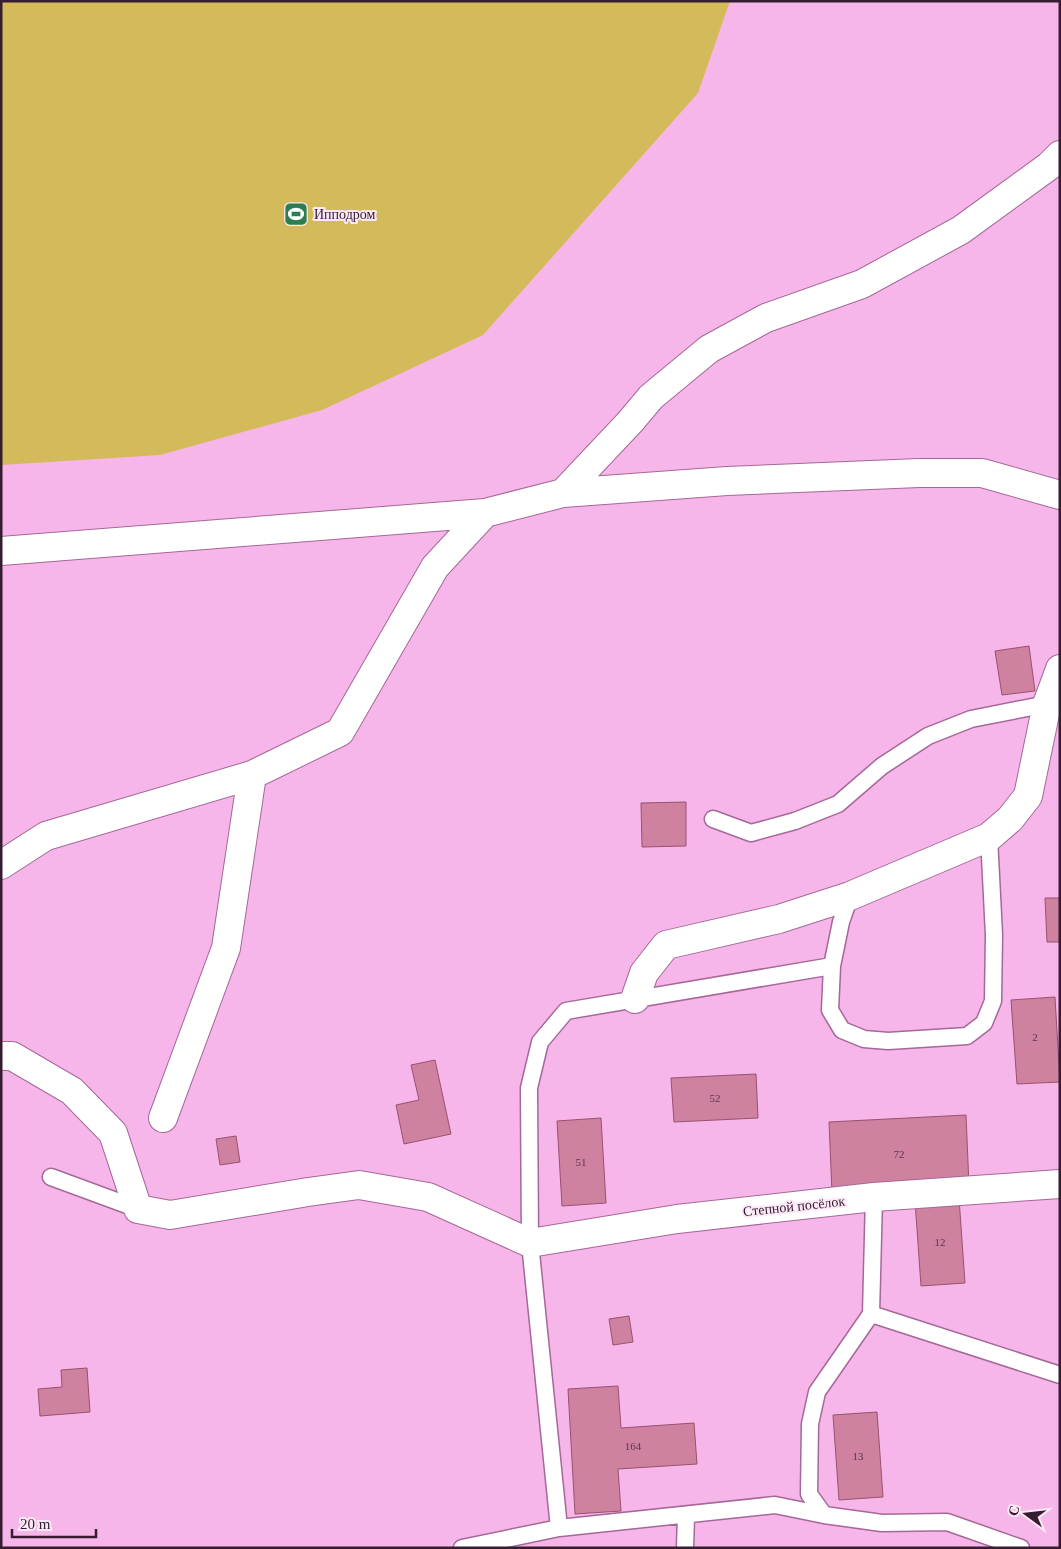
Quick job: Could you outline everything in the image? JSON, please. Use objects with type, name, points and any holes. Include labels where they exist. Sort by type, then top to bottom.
[{"type":"street","points":[[563,493],[651,397],[709,349],[766,318],[862,284],[961,230],[1049,166],[1060,155]]},
{"type":"street","points":[[1,551],[485,513],[563,493],[727,481],[918,472],[982,473],[1060,495]]},
{"type":"street","points":[[1,865],[46,836],[252,775],[340,732],[435,567],[485,513]]},
{"type":"street","points":[[635,1000],[644,973],[666,945],[779,920],[850,896],[989,838],[1010,819],[1028,796],[1047,704],[1060,669]]},
{"type":"street","points":[[163,1118],[226,948],[252,775]]},
{"type":"street","points":[[1,1056],[12,1056],[72,1091],[113,1133],[138,1209],[170,1216],[308,1192],[359,1186],[428,1197],[530,1243]]},
{"type":"street","name":"Степной посёлок","points":[[530,1243],[677,1219],[874,1197],[1060,1184]]},
{"type":"lane","points":[[713,820],[751,833],[795,821],[838,804],[882,766],[928,736],[971,720],[1047,704]]},
{"type":"lane","points":[[850,896],[841,922],[832,966],[830,1010],[842,1030],[864,1039],[888,1041],[967,1036],[984,1023],[993,1001],[994,935],[989,838]]},
{"type":"lane","points":[[559,1528],[530,1243],[529,1088],[540,1042],[566,1011],[832,966]]},
{"type":"lane","points":[[51,1177],[138,1209]]},
{"type":"lane","points":[[824,1515],[809,1494],[810,1424],[817,1392],[871,1314],[874,1197]]},
{"type":"lane","points":[[871,1314],[1060,1375]]},
{"type":"lane","points":[[462,1548],[559,1528],[686,1516],[775,1505],[824,1515],[882,1523],[947,1522],[1021,1548]]},
{"type":"lane","points":[[685,1548],[686,1516]]},
{"type":"shaded area","name":"Ипподром","points":[[1,1],[730,1],[698,93],[483,335],[322,410],[160,455],[1,465]]},
{"type":"building","points":[[1029,646],[1035,691],[1002,695],[995,651]]},
{"type":"building","points":[[686,802],[686,846],[642,847],[641,803]]},
{"type":"building","points":[[1045,898],[1060,898],[1060,942],[1047,942]]},
{"type":"building","points":[[1055,997],[1060,1082],[1017,1084],[1011,1000]]},
{"type":"building","points":[[435,1060],[451,1134],[404,1144],[396,1105],[419,1100],[411,1065]]},
{"type":"building","points":[[756,1074],[758,1118],[674,1122],[671,1078]]},
{"type":"building","points":[[966,1115],[969,1186],[832,1193],[829,1122]]},
{"type":"building","points":[[601,1118],[606,1203],[562,1206],[557,1121]]},
{"type":"building","points":[[236,1136],[240,1162],[220,1165],[216,1139]]},
{"type":"building","points":[[959,1198],[965,1283],[921,1286],[915,1201]]},
{"type":"building","points":[[629,1316],[633,1342],[613,1345],[609,1319]]},
{"type":"building","points":[[87,1368],[90,1412],[40,1416],[38,1389],[62,1387],[61,1370]]},
{"type":"building","points":[[618,1386],[621,1428],[694,1423],[697,1464],[618,1469],[621,1511],[575,1514],[568,1389]]},
{"type":"building","points":[[877,1412],[883,1497],[839,1500],[833,1415]]},
{"type":"place","name":"Ипподром","points":[[296,214]]}]
